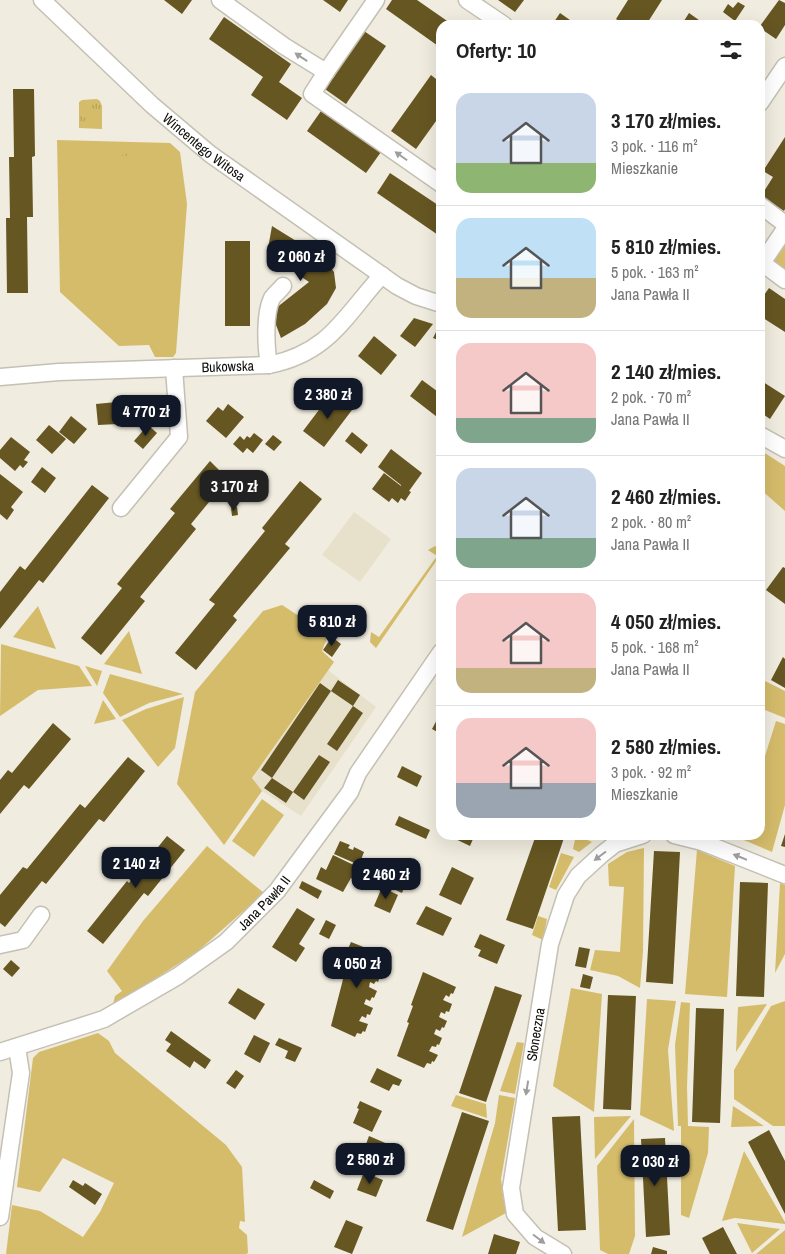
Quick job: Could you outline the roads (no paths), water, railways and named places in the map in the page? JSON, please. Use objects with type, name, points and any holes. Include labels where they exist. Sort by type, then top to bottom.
[{"type":"street","name":"Wincentego Witosa","points":[[42,0],[152,105],[190,138],[382,275]]},
{"type":"street","points":[[220,0],[284,46],[326,72]]},
{"type":"street","points":[[376,0],[312,94],[436,181]]},
{"type":"street","points":[[468,0],[497,20]]},
{"type":"street","points":[[765,96],[785,66]]},
{"type":"street","points":[[765,209],[785,224]]},
{"type":"street","points":[[765,259],[785,229]]},
{"type":"street","points":[[765,265],[785,280]]},
{"type":"street","points":[[382,275],[416,296],[436,302]]},
{"type":"street","name":"Bukowska","points":[[0,377],[60,372],[269,365],[301,356],[328,338],[382,275]]},
{"type":"street","points":[[269,365],[267,352],[268,318],[272,298],[283,286]]},
{"type":"street","points":[[122,508],[179,437],[174,368]]},
{"type":"street","points":[[765,438],[785,449]]},
{"type":"street","name":"Jana Pawła II","points":[[0,1052],[104,1019],[178,976],[226,942],[277,891],[350,792],[358,773],[436,659]]},
{"type":"street","name":"Słoneczna","points":[[563,1254],[535,1237],[515,1214],[511,1188],[550,944],[566,895],[578,876],[591,862],[615,844],[627,840]]},
{"type":"street","points":[[694,840],[785,875]]},
{"type":"street","points":[[0,945],[22,940],[41,915]]},
{"type":"street","points":[[0,1218],[21,1073],[17,1047]]}]
